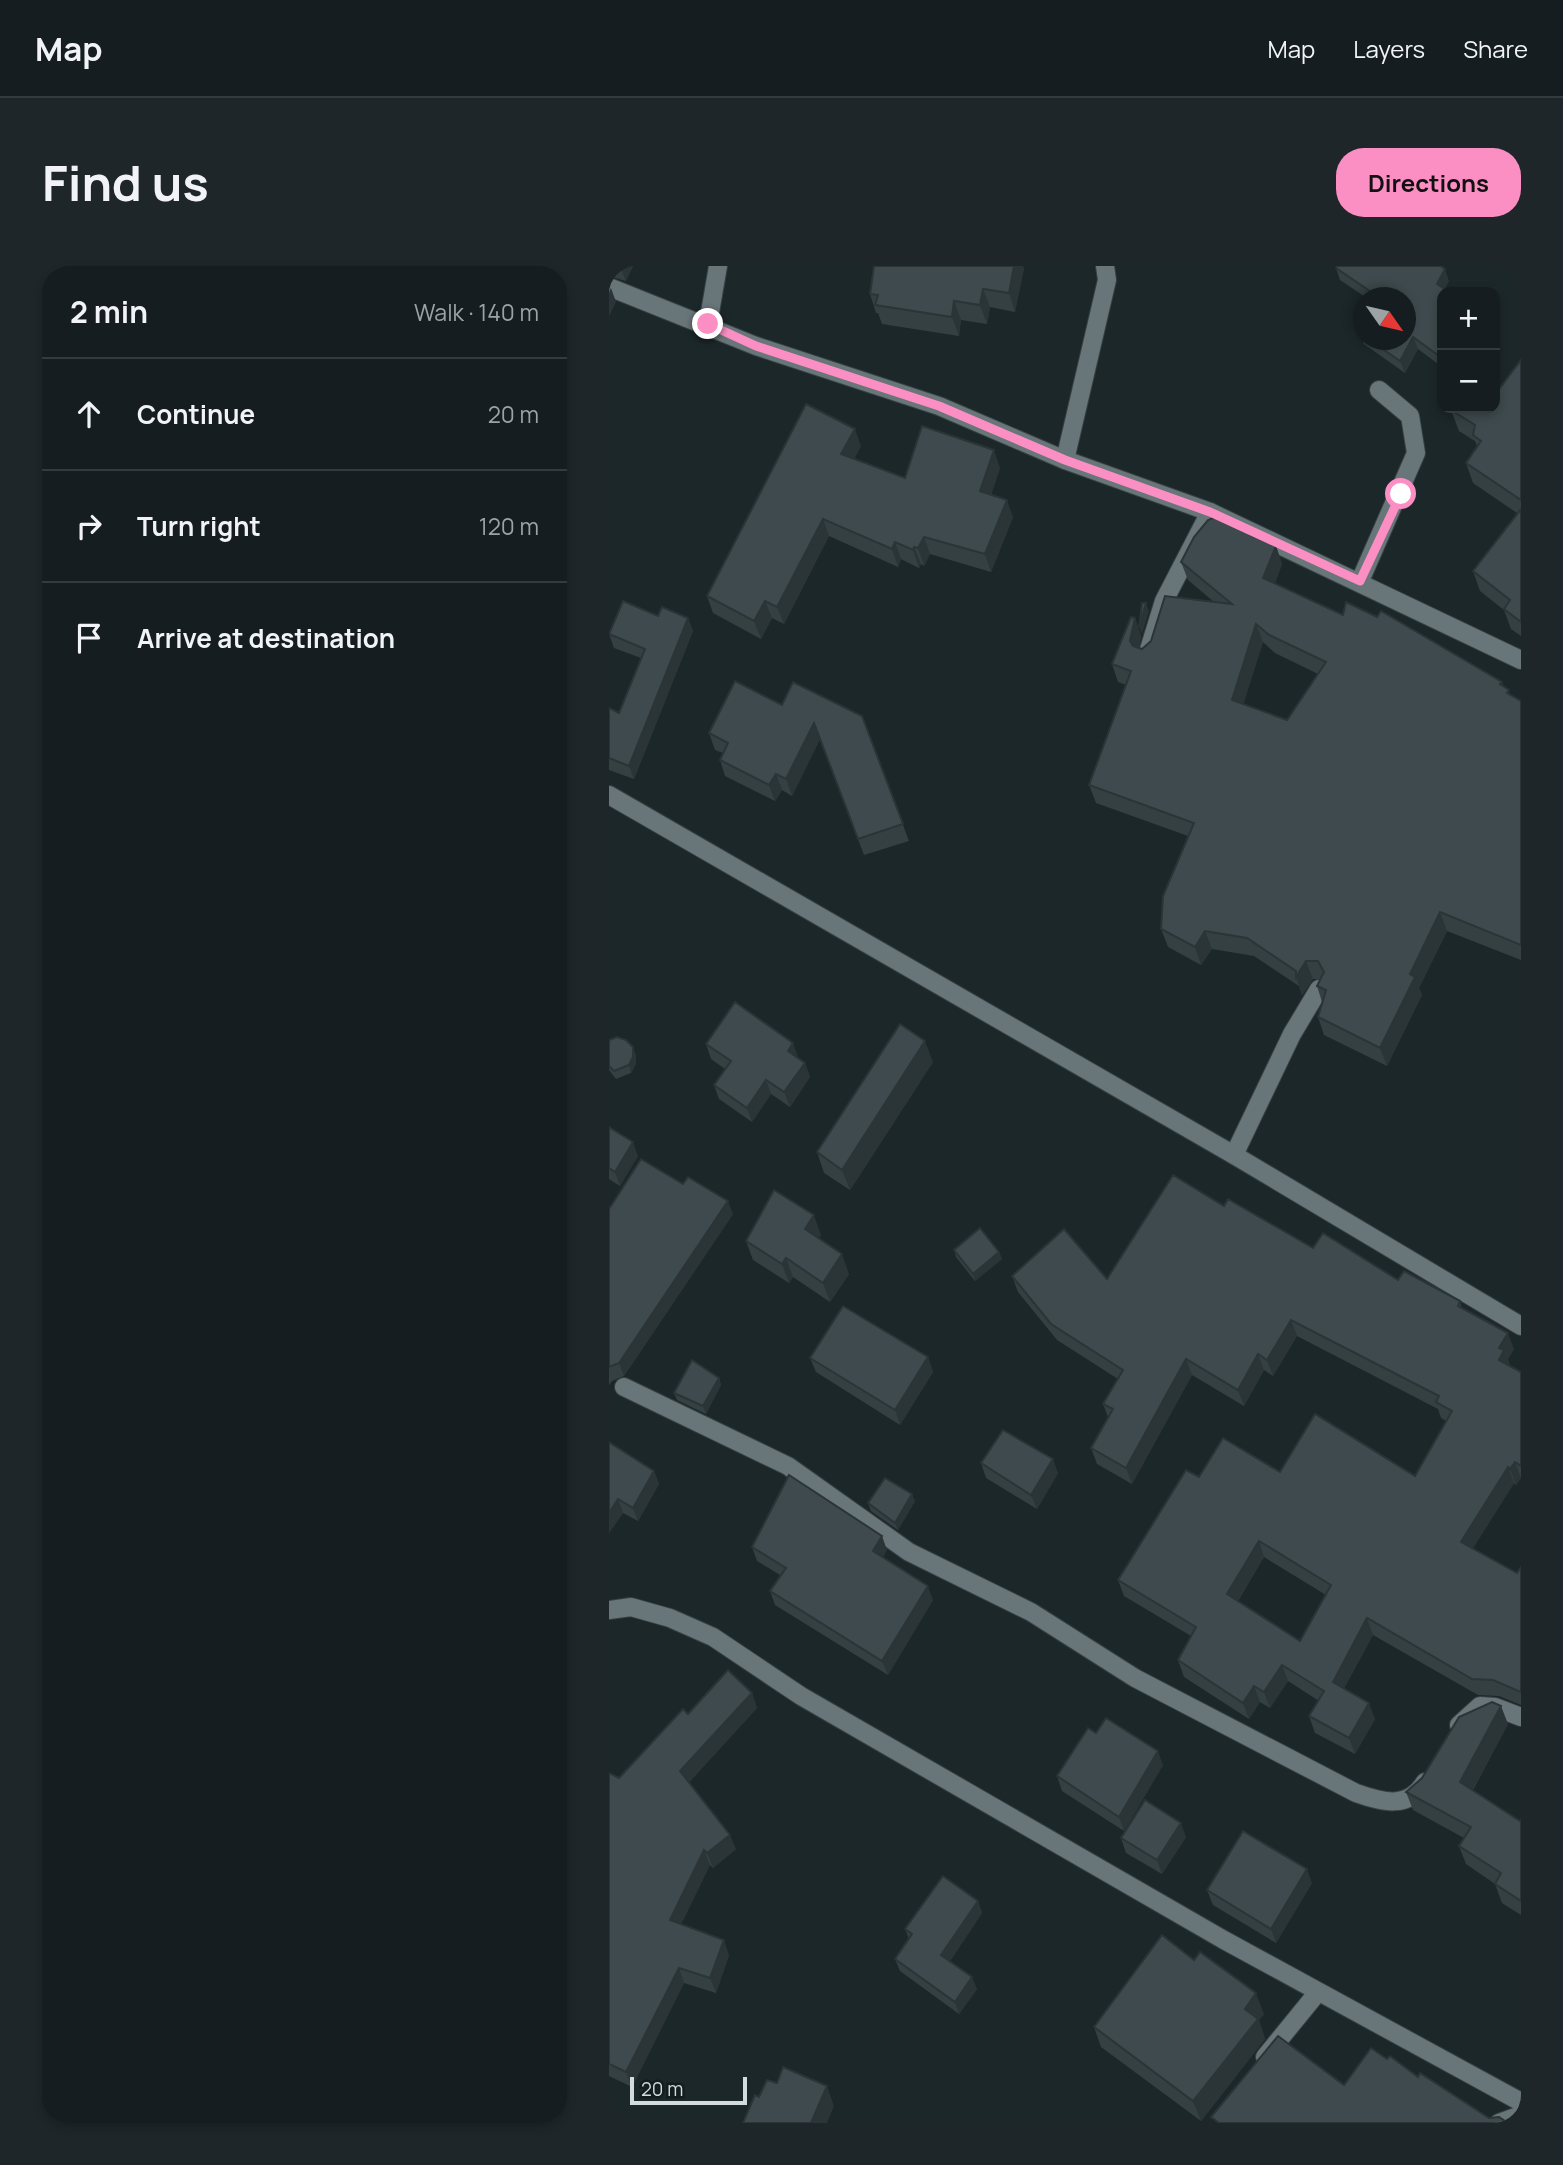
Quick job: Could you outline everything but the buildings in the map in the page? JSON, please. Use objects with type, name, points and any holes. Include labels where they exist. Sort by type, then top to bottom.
[{"type":"street","points":[[708,324],[718,266]]},
{"type":"street","points":[[1065,460],[1107,280],[1105,266]]},
{"type":"street","points":[[609,287],[708,324],[756,346],[939,406],[1065,460],[1210,512],[1360,581],[1521,660]]},
{"type":"street","points":[[1360,581],[1416,453],[1410,416],[1379,390]]},
{"type":"street","points":[[1147,656],[1164,601],[1210,512]]},
{"type":"street","points":[[609,795],[1234,1155],[1521,1326]]},
{"type":"street","points":[[1234,1155],[1286,1047],[1319,989]]},
{"type":"street","points":[[624,1387],[788,1466],[909,1552],[1031,1612],[1135,1678],[1356,1793],[1382,1802],[1404,1802],[1419,1791],[1433,1768]]},
{"type":"street","points":[[609,1610],[631,1607],[670,1618],[713,1637],[801,1696],[1318,1992],[1521,2102]]},
{"type":"street","points":[[1447,1745],[1460,1724],[1480,1706],[1495,1707],[1521,1717]]},
{"type":"street","points":[[1253,2073],[1318,1992]]},
{"type":"street","points":[[1499,2123],[1521,2115]]},
{"type":"route","points":[[708,324],[756,346],[939,406],[1065,460],[1210,512],[1360,581],[1401,494]]}]
